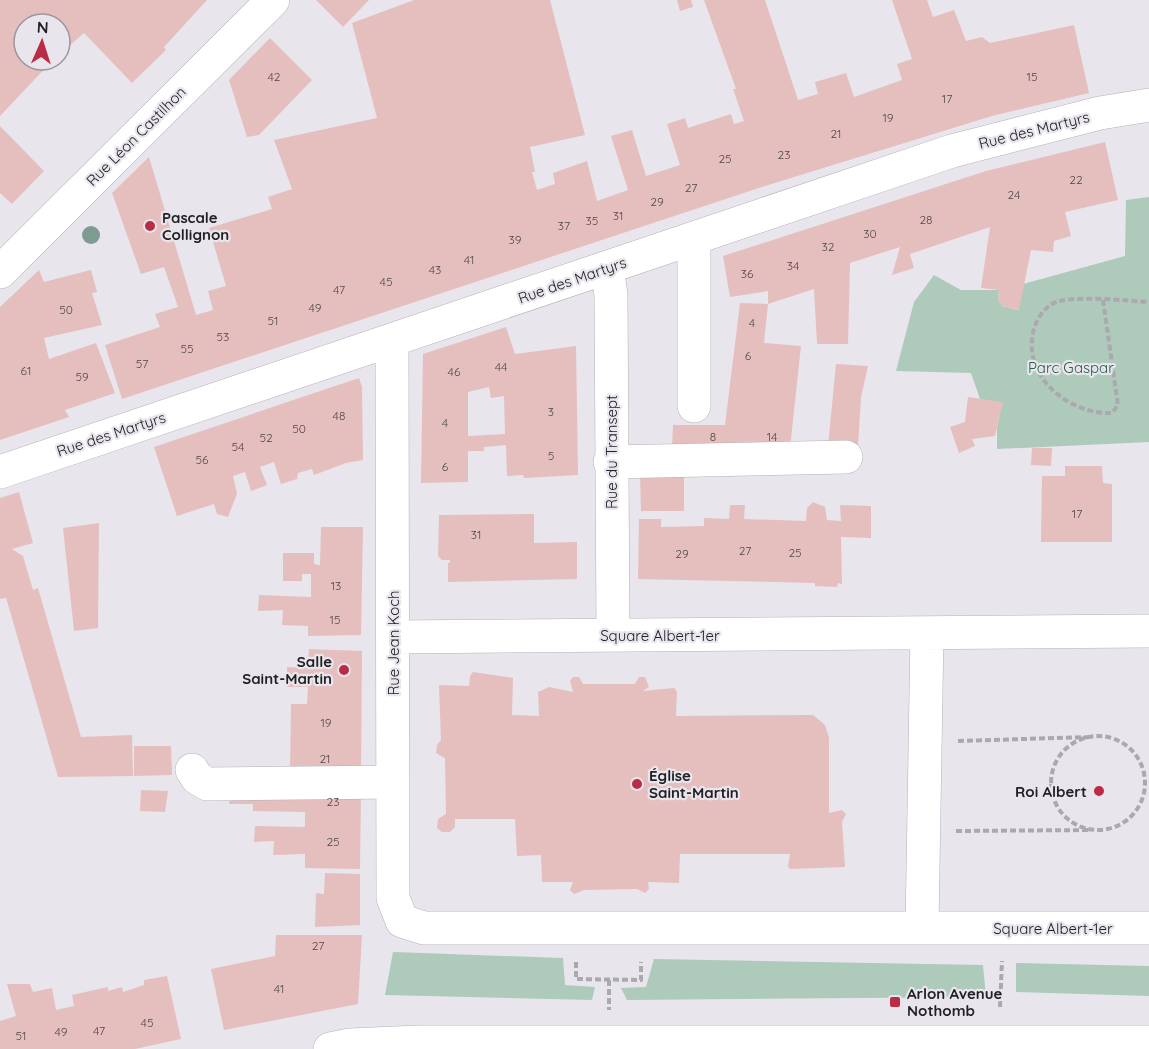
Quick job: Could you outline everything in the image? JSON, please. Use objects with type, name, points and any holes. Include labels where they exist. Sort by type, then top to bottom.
[{"type":"street","name":"Rue Léon Castilhon","points":[[0,272],[273,0]]},
{"type":"street","name":"Rue des Martyrs","points":[[0,471],[952,151],[1100,113],[1149,105]]},
{"type":"street","points":[[694,238],[694,406]]},
{"type":"street","name":"Rue du Transept","points":[[607,268],[611,295],[610,462],[614,635]]},
{"type":"street","name":"Rue Jean Koch","points":[[392,341],[393,898],[402,921],[424,928]]},
{"type":"street","points":[[610,462],[846,457]]},
{"type":"street","name":"Square Albert-1er","points":[[394,637],[1149,631]]},
{"type":"street","points":[[922,928],[927,633]]},
{"type":"street","points":[[192,770],[197,778],[207,784],[393,782]]},
{"type":"street","name":"Square Albert-1er","points":[[424,928],[1149,928]]},
{"type":"street","points":[[330,1049],[350,1045],[418,1042],[993,1046],[1149,1042]]},
{"type":"path","points":[[1103,300],[1118,405],[1112,413],[1097,414],[1073,404],[1047,387],[1034,365],[1030,344],[1035,322],[1053,303],[1074,300],[1103,300],[1149,302]]},
{"type":"path","points":[[923,831],[1113,828],[1132,816],[1141,802],[1147,784],[1137,757],[1126,746],[1112,738],[1094,736],[925,742]]},
{"type":"path","points":[[1094,736],[1073,743],[1061,754],[1054,766],[1051,783],[1054,801],[1063,815],[1079,826],[1096,830]]},
{"type":"path","points":[[576,960],[576,979],[641,980],[641,953]]},
{"type":"path","points":[[1002,961],[1002,997]]},
{"type":"path","points":[[609,980],[609,996]]},
{"type":"green space","name":"Parc Gaspar","points":[[1149,197],[1149,442],[997,449],[997,429],[1002,403],[980,399],[971,373],[896,371],[914,302],[934,275],[961,290],[999,290],[998,300],[1002,306],[1018,310],[1023,284],[1125,256],[1126,200]]},
{"type":"green space","points":[[393,952],[563,958],[565,985],[595,987],[592,1000],[385,995]]},
{"type":"green space","points":[[654,959],[983,965],[986,997],[627,1000],[621,988],[646,987]]},
{"type":"green space","points":[[1016,963],[1149,966],[1149,996],[1016,992]]},
{"type":"building","points":[[0,0],[207,0],[164,47],[166,50],[132,83],[84,33],[72,44],[72,12],[12,12],[12,72],[42,72],[0,116]]},
{"type":"building","points":[[316,0],[369,0],[343,27]]},
{"type":"building","points":[[414,0],[550,0],[585,135],[530,147],[535,172],[532,172],[537,190],[555,184],[553,173],[587,161],[597,201],[628,190],[611,136],[632,130],[646,176],[680,165],[667,124],[685,118],[688,128],[731,114],[734,124],[744,121],[733,89],[736,89],[704,0],[765,0],[798,100],[818,94],[815,82],[846,73],[854,97],[902,80],[897,64],[912,59],[892,0],[927,0],[933,17],[954,10],[966,41],[982,37],[990,43],[1074,25],[1089,93],[992,116],[765,186],[122,399],[105,345],[160,327],[155,314],[178,307],[164,267],[141,274],[112,193],[149,157],[196,315],[213,310],[208,291],[226,286],[209,228],[272,209],[268,197],[292,189],[274,140],[377,118],[352,23]]},
{"type":"building","points":[[677,0],[691,0],[693,7],[680,11]]},
{"type":"building","points":[[270,38],[312,80],[259,135],[247,137],[229,80]]},
{"type":"building","points":[[0,126],[44,171],[12,204],[0,193]]},
{"type":"building","points":[[1105,142],[1118,200],[1065,212],[1071,236],[1054,241],[1053,252],[1031,250],[1019,310],[1002,306],[998,300],[999,290],[981,288],[990,227],[910,254],[914,268],[892,275],[900,247],[850,263],[848,344],[817,344],[814,289],[768,304],[768,291],[730,297],[723,256],[986,171]]},
{"type":"building","points":[[39,270],[44,282],[91,270],[97,292],[92,293],[102,325],[44,338],[49,359],[96,343],[115,393],[65,410],[69,417],[0,440],[0,307]]},
{"type":"building","points":[[740,303],[768,304],[764,343],[801,346],[790,448],[672,448],[673,425],[725,425]]},
{"type":"building","points":[[506,327],[515,354],[576,346],[578,475],[524,478],[523,475],[507,476],[506,445],[484,447],[484,451],[468,451],[468,482],[421,483],[423,354]],"holes":[[[489,387],[491,398],[504,396],[505,434],[468,436],[468,392]]]},
{"type":"building","points":[[836,364],[868,366],[861,397],[858,446],[828,446]]},
{"type":"building","points":[[359,378],[362,387],[363,460],[346,463],[314,475],[312,469],[298,473],[297,479],[281,484],[274,462],[260,467],[267,485],[251,491],[245,472],[233,476],[237,494],[228,517],[217,514],[214,504],[177,516],[154,447]]},
{"type":"building","points":[[968,397],[1003,402],[995,436],[972,439],[975,446],[959,453],[950,427],[965,422]]},
{"type":"building","points":[[1032,448],[1052,448],[1051,466],[1031,465]]},
{"type":"building","points":[[1065,466],[1102,466],[1103,483],[1112,484],[1112,542],[1041,542],[1042,476],[1065,476]]},
{"type":"building","points":[[684,474],[684,511],[641,511],[640,475]]},
{"type":"building","points":[[19,492],[33,543],[12,549],[23,556],[33,590],[38,588],[81,737],[132,735],[133,776],[58,777],[7,601],[6,598],[0,599],[0,498]]},
{"type":"building","points":[[813,502],[825,507],[827,520],[841,521],[840,505],[871,506],[871,538],[841,537],[842,584],[838,583],[837,587],[815,586],[815,583],[638,579],[639,519],[661,519],[661,527],[704,526],[704,518],[729,519],[730,505],[745,505],[744,519],[806,521],[807,508]]},
{"type":"building","points":[[534,514],[534,543],[577,542],[577,579],[448,582],[450,560],[442,560],[438,556],[439,515]]},
{"type":"building","points":[[99,523],[98,628],[74,631],[63,528]]},
{"type":"building","points":[[321,527],[363,527],[361,635],[308,636],[308,626],[282,625],[283,610],[258,611],[259,595],[311,597],[311,574],[302,574],[302,581],[283,581],[283,553],[314,553],[314,564],[320,565]]},
{"type":"building","points":[[309,649],[362,651],[361,775],[290,774],[291,704],[307,704],[308,687],[287,687],[287,667],[308,668]]},
{"type":"building","name":"Église Saint-Martin","points":[[473,672],[513,678],[512,715],[539,716],[538,692],[549,687],[573,692],[570,681],[573,677],[579,677],[583,684],[635,684],[639,677],[645,677],[649,687],[643,691],[674,688],[677,692],[676,716],[813,715],[825,725],[829,738],[829,813],[842,810],[846,814],[842,822],[845,867],[790,869],[788,866],[790,854],[680,854],[679,883],[648,882],[649,889],[645,893],[637,889],[584,890],[574,894],[570,890],[573,882],[542,882],[541,855],[517,856],[515,819],[455,819],[455,827],[450,832],[442,832],[437,828],[438,819],[446,814],[445,758],[436,753],[437,745],[441,740],[439,685],[469,686]]},
{"type":"building","points":[[134,746],[171,746],[172,775],[134,776]]},
{"type":"building","points":[[141,790],[168,791],[165,812],[140,811]]},
{"type":"building","points":[[230,791],[361,791],[360,869],[305,868],[305,854],[273,855],[274,841],[254,842],[255,826],[305,827],[305,812],[253,811],[253,804],[229,804]]},
{"type":"building","points":[[325,873],[360,874],[360,925],[315,927],[316,893],[324,894]]},
{"type":"building","points":[[276,935],[362,935],[358,1004],[224,1030],[211,969],[275,956]]},
{"type":"building","points":[[167,976],[181,1039],[135,1049],[0,1049],[0,1021],[16,1016],[7,984],[30,984],[33,992],[52,988],[56,1010],[74,1006],[72,995],[108,987],[108,991],[122,987],[123,992],[144,985],[144,980]]},
{"type":"place","name":"Pascale Collignon","points":[[150,226]]},
{"type":"place","name":"Salle Saint-Martin","points":[[344,670]]},
{"type":"place","name":"Église Saint-Martin","points":[[637,784]]},
{"type":"place","name":"Roi Albert","points":[[1099,791]]},
{"type":"place","name":"Arlon Avenue Nothomb","points":[[895,1002]]}]
